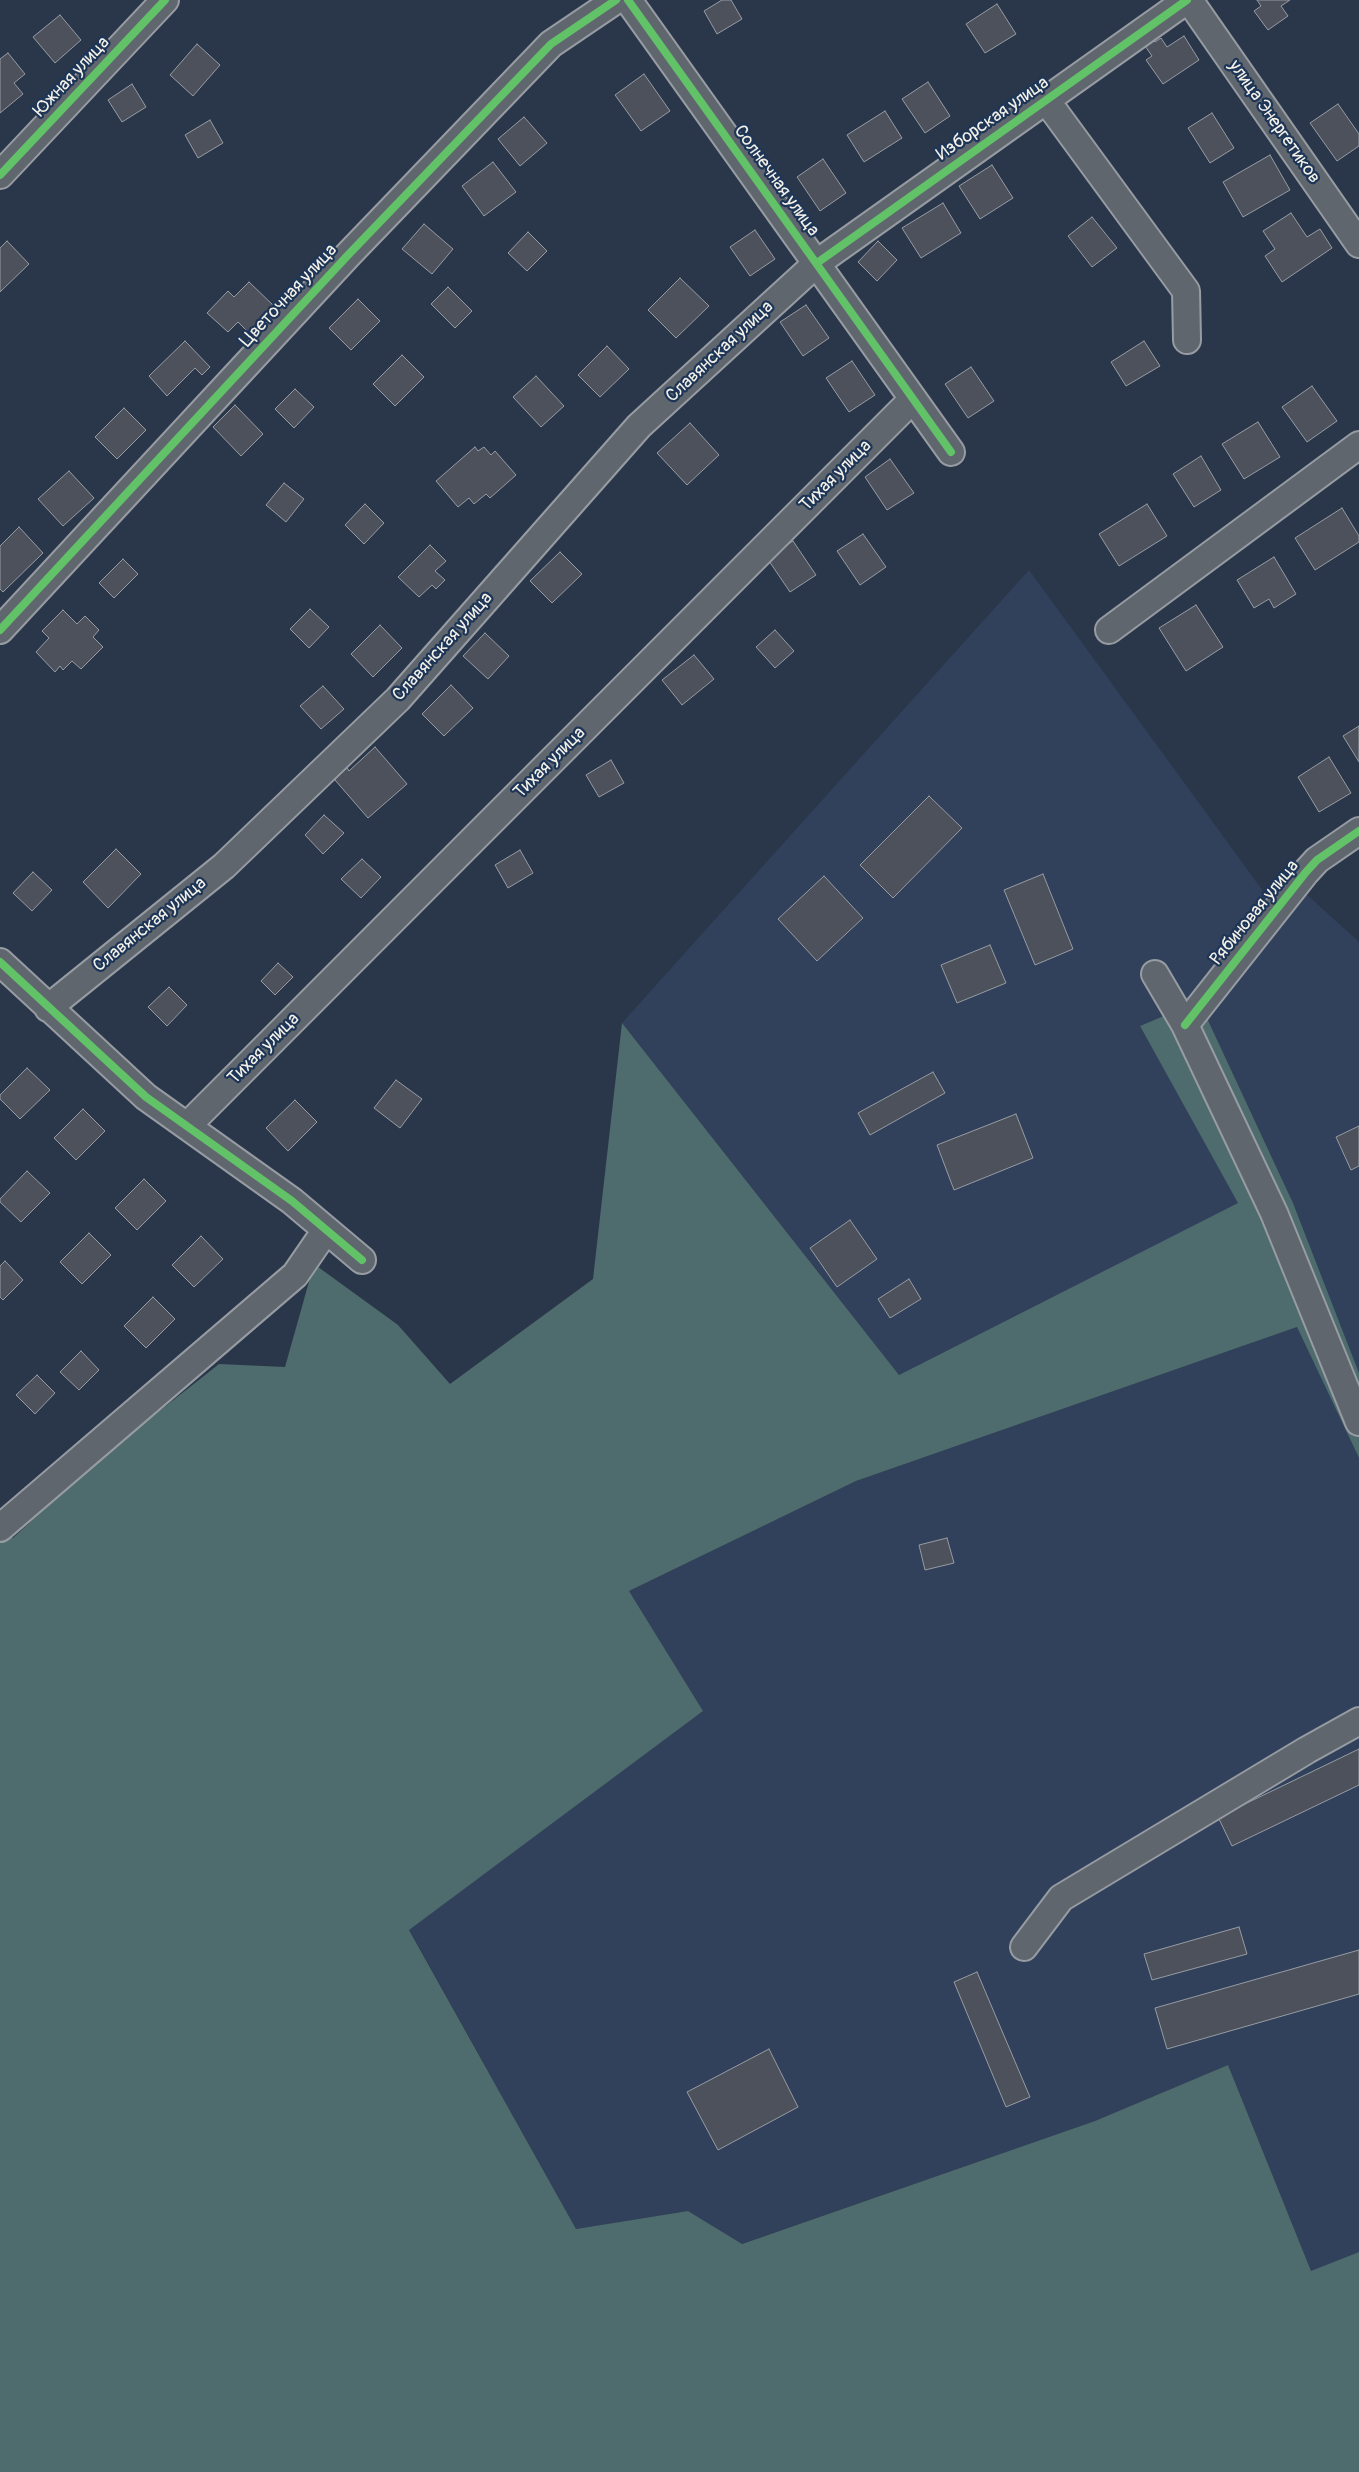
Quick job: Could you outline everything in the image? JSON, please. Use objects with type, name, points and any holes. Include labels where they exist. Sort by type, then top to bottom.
[{"type":"street","name":"Южная улица","points":[[0,175],[165,0]]},
{"type":"street","name":"Цветочная улица","points":[[0,630],[349,254],[551,44],[616,0]]},
{"type":"street","name":"Солнечная улица","points":[[628,0],[951,452]]},
{"type":"street","name":"Изборская улица","points":[[817,263],[1188,0]]},
{"type":"street","name":"улица Энергетиков","points":[[1188,0],[1359,244]]},
{"type":"street","points":[[1046,100],[1186,291],[1187,340]]},
{"type":"street","name":"Славянская улица","points":[[48,1008],[224,866],[398,699],[639,426],[817,263]]},
{"type":"street","name":"Тихая улица","points":[[187,1126],[913,399]]},
{"type":"street","points":[[1109,630],[1359,445]]},
{"type":"street","name":"Рябиновая улица","points":[[1185,1025],[1306,872],[1317,860],[1359,832]]},
{"type":"street","points":[[0,962],[146,1097],[292,1201],[362,1260]]},
{"type":"street","points":[[1155,974],[1185,1025],[1274,1213],[1359,1422]]},
{"type":"street","points":[[0,1528],[295,1275],[326,1230]]},
{"type":"street","points":[[1024,1947],[1061,1898],[1307,1750],[1359,1721]]},
{"type":"shaded area","points":[[1029,570],[1268,898],[1305,893],[1359,942],[1359,1373],[1293,1203],[1199,1001],[1140,1026],[1239,1203],[899,1375],[622,1023]]},
{"type":"shaded area","points":[[1297,1327],[1359,1458],[1359,2252],[1311,2272],[1228,2065],[1095,2121],[741,2244],[688,2211],[576,2229],[409,1929],[703,1711],[629,1591],[856,1481]]},
{"type":"green space","points":[[1199,1001],[1293,1203],[1359,1373],[1359,1458],[1297,1327],[856,1481],[629,1591],[703,1711],[409,1930],[576,2229],[688,2211],[742,2244],[1095,2121],[1228,2065],[1311,2271],[1359,2252],[1359,2472],[0,2472],[0,1532],[13,1538],[100,1458],[219,1364],[285,1367],[314,1264],[398,1325],[450,1384],[593,1279],[622,1023],[899,1375],[1238,1203],[1140,1026]]},
{"type":"building","points":[[722,0],[731,0],[742,19],[717,34],[704,11]]},
{"type":"building","points":[[1257,0],[1290,0],[1281,6],[1288,16],[1268,30],[1254,11],[1261,6]]},
{"type":"building","points":[[997,4],[1016,34],[985,53],[966,24]]},
{"type":"building","points":[[60,15],[81,40],[55,63],[33,37]]},
{"type":"building","points":[[1184,36],[1199,60],[1163,84],[1146,60],[1152,56],[1143,43],[1152,38],[1155,42],[1161,38],[1167,47]]},
{"type":"building","points":[[197,44],[220,65],[193,96],[170,75]]},
{"type":"building","points":[[8,53],[25,74],[14,83],[23,94],[0,113],[0,59]]},
{"type":"building","points":[[644,74],[670,111],[641,131],[615,95]]},
{"type":"building","points":[[928,82],[950,116],[925,133],[902,99]]},
{"type":"building","points":[[132,84],[146,107],[122,122],[108,100]]},
{"type":"building","points":[[1338,104],[1359,134],[1359,146],[1337,161],[1310,123]]},
{"type":"building","points":[[885,111],[902,138],[864,162],[847,135]]},
{"type":"building","points":[[1212,113],[1234,148],[1210,163],[1188,128]]},
{"type":"building","points":[[524,117],[547,143],[520,166],[498,139]]},
{"type":"building","points":[[210,120],[223,143],[198,158],[185,135]]},
{"type":"building","points":[[1270,155],[1290,190],[1243,217],[1223,182]]},
{"type":"building","points":[[823,159],[846,193],[820,211],[797,177]]},
{"type":"building","points":[[493,162],[516,192],[484,216],[462,186]]},
{"type":"building","points":[[992,165],[1013,198],[980,219],[959,186]]},
{"type":"building","points":[[943,203],[961,233],[921,258],[902,228]]},
{"type":"building","points":[[1291,213],[1307,237],[1320,229],[1332,248],[1282,282],[1265,256],[1275,249],[1263,231]]},
{"type":"building","points":[[1092,217],[1117,248],[1092,267],[1068,236]]},
{"type":"building","points":[[424,224],[453,249],[432,274],[402,249]]},
{"type":"building","points":[[755,230],[775,259],[750,276],[730,247]]},
{"type":"building","points":[[528,232],[547,251],[527,271],[508,253]]},
{"type":"building","points":[[7,241],[29,264],[0,292],[0,248]]},
{"type":"building","points":[[878,241],[897,260],[877,281],[858,262]]},
{"type":"building","points":[[680,278],[709,306],[676,338],[648,310]]},
{"type":"building","points":[[249,282],[275,307],[250,334],[238,322],[228,332],[207,313],[228,291],[234,297]]},
{"type":"building","points":[[448,287],[472,311],[455,328],[431,304]]},
{"type":"building","points":[[358,299],[380,321],[351,350],[329,328]]},
{"type":"building","points":[[806,305],[829,338],[803,356],[780,322]]},
{"type":"building","points":[[185,341],[210,367],[202,375],[195,368],[167,396],[149,376]]},
{"type":"building","points":[[1144,341],[1160,366],[1126,386],[1111,362]]},
{"type":"building","points":[[607,346],[629,369],[600,397],[578,375]]},
{"type":"building","points":[[402,355],[424,377],[395,406],[373,384]]},
{"type":"building","points":[[852,361],[875,395],[849,412],[826,378]]},
{"type":"building","points":[[971,367],[994,401],[968,418],[945,384]]},
{"type":"building","points":[[536,376],[564,406],[541,427],[513,397]]},
{"type":"building","points":[[1312,386],[1337,421],[1307,442],[1282,407]]},
{"type":"building","points":[[295,389],[314,407],[294,428],[275,409]]},
{"type":"building","points":[[235,405],[263,434],[241,456],[213,427]]},
{"type":"building","points":[[124,408],[146,430],[117,459],[95,437]]},
{"type":"building","points":[[1258,422],[1280,457],[1244,479],[1222,444]]},
{"type":"building","points":[[690,423],[719,455],[687,485],[657,453]]},
{"type":"building","points":[[475,447],[478,451],[484,447],[491,455],[495,451],[516,475],[490,498],[486,494],[474,504],[469,498],[458,507],[436,481]]},
{"type":"building","points":[[1201,456],[1221,490],[1194,507],[1173,474]]},
{"type":"building","points":[[890,459],[914,493],[887,510],[865,477]]},
{"type":"building","points":[[69,471],[94,498],[63,526],[38,499]]},
{"type":"building","points":[[284,483],[304,499],[286,522],[266,505]]},
{"type":"building","points":[[365,504],[384,523],[364,544],[345,525]]},
{"type":"building","points":[[1147,504],[1167,536],[1119,566],[1099,534]]},
{"type":"building","points":[[1342,508],[1359,536],[1359,542],[1315,570],[1295,538]]},
{"type":"building","points":[[19,527],[43,553],[3,592],[0,589],[0,546]]},
{"type":"building","points":[[863,534],[886,567],[860,585],[837,551]]},
{"type":"building","points":[[793,541],[816,575],[790,592],[767,558]]},
{"type":"building","points":[[430,545],[446,561],[435,571],[445,580],[436,589],[432,585],[419,597],[398,577]]},
{"type":"building","points":[[560,552],[582,574],[552,603],[530,581]]},
{"type":"building","points":[[1274,557],[1296,594],[1274,608],[1269,599],[1254,608],[1237,580]]},
{"type":"building","points":[[123,559],[138,574],[114,598],[99,583]]},
{"type":"building","points":[[1196,605],[1223,647],[1186,671],[1159,628]]},
{"type":"building","points":[[310,609],[329,627],[309,648],[290,629]]},
{"type":"building","points":[[63,610],[77,624],[85,616],[99,630],[93,637],[103,647],[81,669],[72,661],[63,670],[60,666],[55,672],[36,652],[49,638],[42,631]]},
{"type":"building","points":[[380,625],[402,648],[373,677],[351,654]]},
{"type":"building","points":[[775,630],[794,651],[775,668],[756,647]]},
{"type":"building","points":[[485,633],[509,656],[488,679],[463,656]]},
{"type":"building","points":[[694,655],[714,679],[682,705],[662,680]]},
{"type":"building","points":[[451,685],[473,708],[444,736],[422,714]]},
{"type":"building","points":[[323,686],[344,709],[321,729],[300,706]]},
{"type":"building","points":[[1359,726],[1359,762],[1343,736]]},
{"type":"building","points":[[375,747],[407,784],[368,818],[335,780],[334,773],[345,765],[349,771]]},
{"type":"building","points":[[1329,757],[1351,793],[1319,812],[1298,777]]},
{"type":"building","points":[[611,760],[624,783],[599,797],[586,775]]},
{"type":"building","points":[[929,796],[962,828],[893,898],[860,865]]},
{"type":"building","points":[[324,815],[344,833],[323,854],[305,835]]},
{"type":"building","points":[[116,849],[141,874],[108,908],[83,882]]},
{"type":"building","points":[[520,850],[533,873],[508,888],[495,865]]},
{"type":"building","points":[[362,859],[381,877],[361,898],[341,879]]},
{"type":"building","points":[[33,872],[52,890],[32,911],[13,893]]},
{"type":"building","points":[[1043,874],[1073,949],[1035,965],[1004,890]]},
{"type":"building","points":[[824,876],[863,918],[817,961],[778,919]]},
{"type":"building","points":[[990,945],[1006,983],[957,1003],[941,965]]},
{"type":"building","points":[[278,963],[293,977],[275,995],[261,981]]},
{"type":"building","points":[[169,987],[187,1005],[167,1026],[148,1007]]},
{"type":"building","points":[[27,1068],[50,1090],[20,1119],[0,1099],[0,1095]]},
{"type":"building","points":[[933,1072],[945,1093],[870,1135],[858,1113]]},
{"type":"building","points":[[396,1080],[422,1099],[400,1128],[374,1108]]},
{"type":"building","points":[[295,1100],[317,1122],[288,1151],[266,1128]]},
{"type":"building","points":[[83,1109],[105,1131],[76,1160],[54,1138]]},
{"type":"building","points":[[1016,1114],[1033,1158],[954,1190],[937,1145]]},
{"type":"building","points":[[1359,1126],[1359,1166],[1351,1170],[1336,1137]]},
{"type":"building","points":[[27,1171],[50,1193],[21,1222],[0,1202],[0,1199]]},
{"type":"building","points":[[144,1179],[166,1201],[137,1230],[115,1208]]},
{"type":"building","points":[[850,1220],[877,1259],[837,1287],[810,1248]]},
{"type":"building","points":[[89,1233],[111,1255],[82,1284],[60,1262]]},
{"type":"building","points":[[201,1236],[223,1259],[194,1287],[172,1265]]},
{"type":"building","points":[[5,1261],[23,1280],[3,1300],[0,1297],[0,1266]]},
{"type":"building","points":[[909,1279],[921,1299],[890,1318],[878,1299]]},
{"type":"building","points":[[153,1297],[175,1319],[146,1348],[124,1326]]},
{"type":"building","points":[[81,1351],[99,1370],[79,1390],[60,1372]]},
{"type":"building","points":[[37,1375],[55,1393],[35,1414],[16,1395]]},
{"type":"building","points":[[947,1538],[954,1563],[925,1570],[919,1545]]},
{"type":"building","points":[[1359,1749],[1359,1785],[1232,1846],[1218,1817]]},
{"type":"building","points":[[1239,1927],[1247,1954],[1152,1980],[1144,1954]]},
{"type":"building","points":[[1359,1950],[1359,1994],[1167,2049],[1155,2008]]},
{"type":"building","points":[[977,1972],[1030,2097],[1006,2107],[954,1982]]},
{"type":"building","points":[[769,2049],[798,2107],[718,2150],[687,2092]]},
{"type":"cycle path","points":[[0,175],[165,0]]},
{"type":"cycle path","points":[[0,630],[349,254],[551,44],[616,0]]},
{"type":"cycle path","points":[[628,0],[951,452]]},
{"type":"cycle path","points":[[817,263],[1187,0]]},
{"type":"cycle path","points":[[1185,1025],[1306,872],[1317,860],[1359,831]]},
{"type":"cycle path","points":[[0,962],[146,1097],[292,1201],[362,1260]]}]
